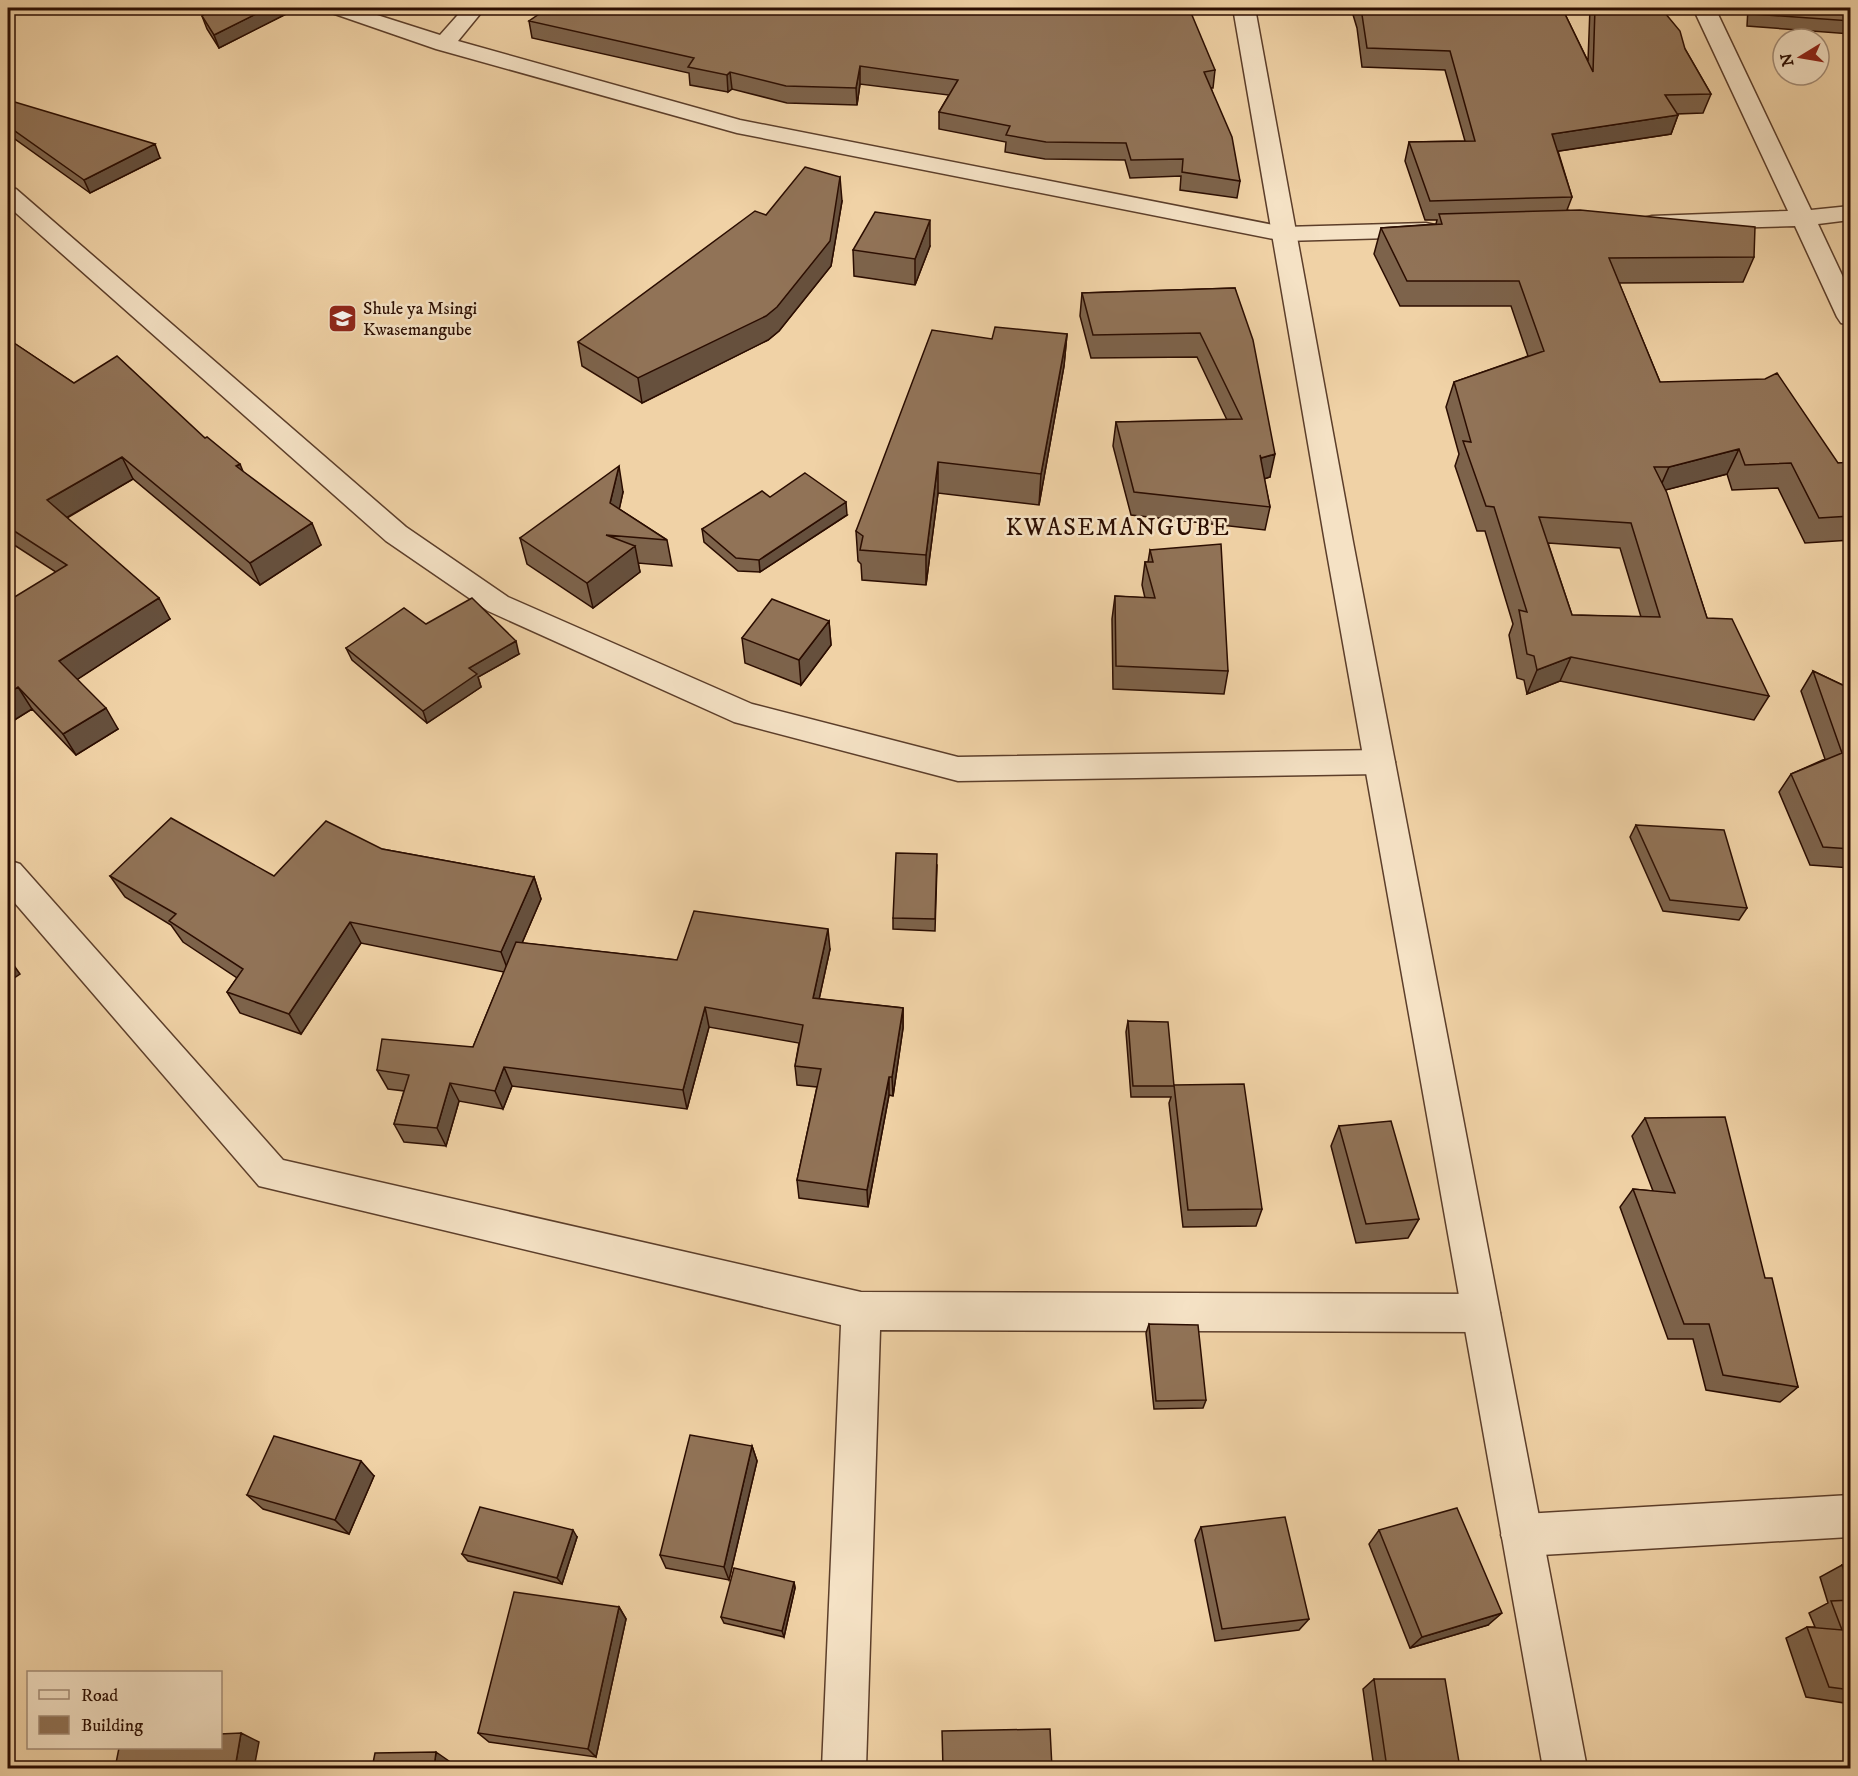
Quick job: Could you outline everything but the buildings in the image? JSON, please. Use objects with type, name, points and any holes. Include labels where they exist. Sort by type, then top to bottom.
[{"type":"street","points":[[336,8],[444,44],[737,126],[1284,234],[1450,229]]},
{"type":"street","points":[[444,44],[476,8]]},
{"type":"street","points":[[1244,8],[1379,762],[1565,1768]]},
{"type":"street","points":[[1704,8],[1806,218],[1851,317]]},
{"type":"street","points":[[8,194],[396,534],[498,604],[745,714],[958,769],[1379,762]]},
{"type":"street","points":[[1628,224],[1806,218],[1851,213]]},
{"type":"street","points":[[8,873],[272,1174],[861,1311],[1481,1313]]},
{"type":"street","points":[[844,1768],[861,1311]]},
{"type":"street","points":[[1522,1535],[1851,1516]]},
{"type":"place","name":"Shule ya Msingi Kwasemangube","points":[[342,318]]},
{"type":"district","name":"KWASEMANGUBE","points":[[1118,527]]}]
